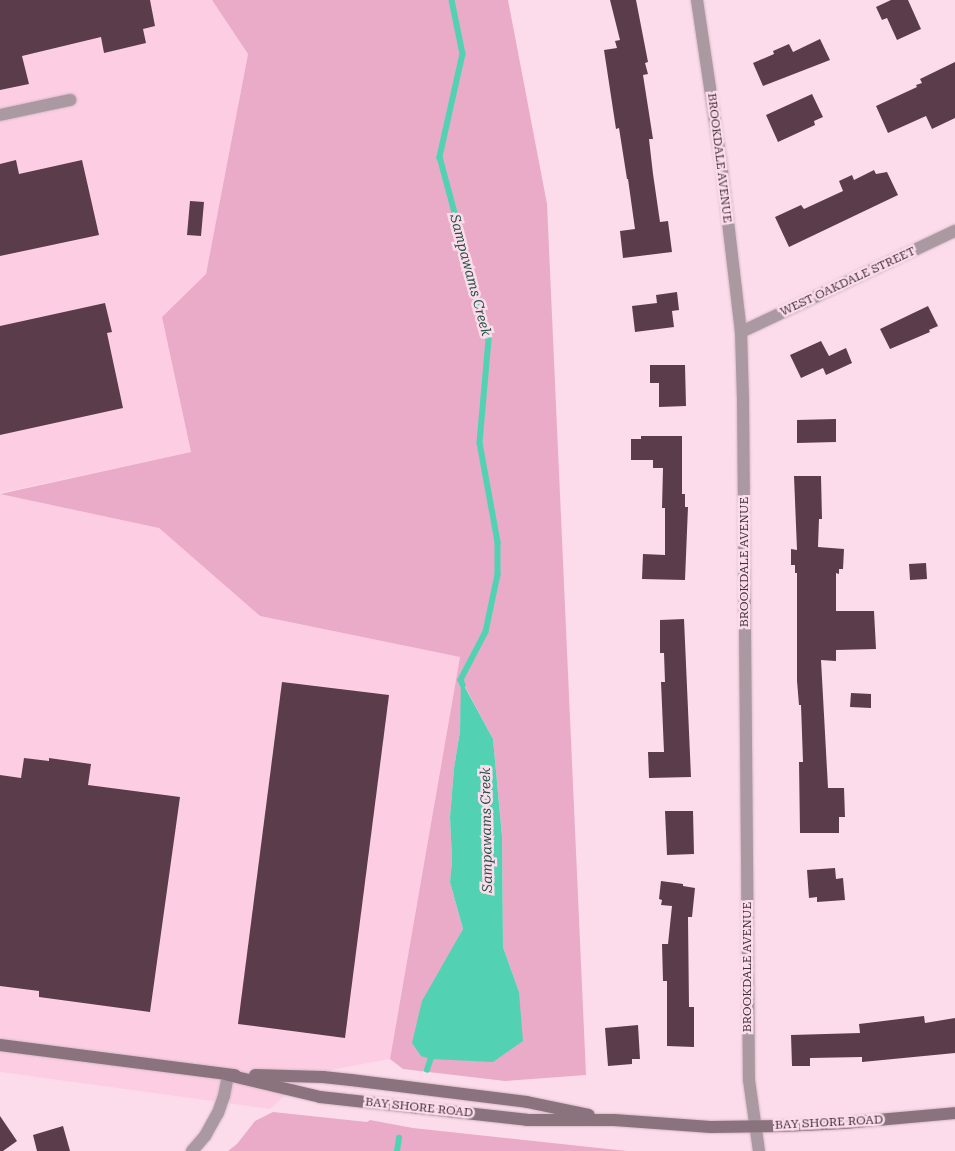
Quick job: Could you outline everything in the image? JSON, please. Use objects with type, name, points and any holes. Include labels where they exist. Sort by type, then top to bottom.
[{"type":"main road","name":"BAY SHORE ROAD","points":[[0,1045],[228,1075],[320,1096],[355,1101],[527,1120],[614,1120],[711,1127],[844,1124],[955,1113]]},
{"type":"main road","name":"BAY SHORE ROAD","points":[[228,1075],[341,1079],[527,1102],[614,1120]]},
{"type":"street","name":"BROOKDALE AVENUE","points":[[697,0],[721,162],[741,332],[744,398],[749,1080],[759,1151]]},
{"type":"street","points":[[0,115],[70,100]]},
{"type":"street","name":"WEST OAKDALE STREET","points":[[741,332],[955,231]]},
{"type":"street","points":[[192,1151],[205,1136],[218,1113],[228,1075]]},
{"type":"shaded area","points":[[0,0],[212,0],[248,54],[206,274],[162,317],[191,452],[0,493]]},
{"type":"shaded area","points":[[212,0],[508,0],[547,204],[586,1075],[505,1081],[403,1069],[390,1059],[460,657],[260,616],[159,528],[0,494],[191,452],[162,317],[206,274],[248,54]],"holes":[[[462,681],[493,739],[502,836],[503,947],[519,992],[447,960],[463,929],[450,882],[452,861],[450,817],[454,768],[460,731]]]},
{"type":"shaded area","points":[[0,494],[159,528],[260,616],[460,657],[390,1059],[309,1074],[270,1109],[0,1072]]},
{"type":"shaded area","points":[[273,1112],[367,1122],[370,1120],[413,1128],[627,1151],[228,1151],[237,1144],[255,1121]]},
{"type":"water","points":[[461,680],[493,739],[502,836],[503,947],[519,992],[523,1041],[493,1062],[430,1059],[421,1056],[412,1043],[422,1001],[463,929],[450,882],[452,861],[450,817],[454,768],[460,731]]},
{"type":"building","points":[[0,0],[150,0],[155,26],[143,29],[146,43],[104,53],[101,37],[22,56],[29,84],[0,90]]},
{"type":"building","points":[[610,0],[636,0],[648,62],[645,63],[648,74],[643,75],[653,139],[649,139],[653,174],[660,222],[668,221],[672,252],[623,258],[620,231],[635,229],[619,128],[616,129],[604,50],[617,48],[615,41],[620,40]]},
{"type":"building","points":[[891,0],[908,0],[921,29],[897,40],[887,18],[882,20],[876,7]]},
{"type":"building","points":[[820,39],[830,60],[763,86],[753,63],[774,54],[773,51],[789,44],[793,52]]},
{"type":"building","points":[[955,62],[955,118],[932,129],[926,116],[888,133],[876,106],[917,87],[916,85],[922,83],[920,79]]},
{"type":"building","points":[[812,94],[823,117],[814,121],[815,125],[778,142],[766,115]]},
{"type":"building","points":[[16,160],[19,174],[82,160],[99,235],[0,256],[0,164]]},
{"type":"building","points":[[874,170],[876,174],[887,172],[898,195],[789,247],[775,217],[801,205],[804,209],[843,191],[839,181],[852,175],[854,180]]},
{"type":"building","points":[[190,201],[204,202],[201,236],[187,235]]},
{"type":"building","points":[[677,292],[679,310],[672,311],[674,327],[635,332],[632,306],[657,303],[656,295]]},
{"type":"building","points":[[105,303],[112,332],[107,333],[123,408],[0,435],[0,326]]},
{"type":"building","points":[[928,306],[938,326],[929,330],[930,332],[890,349],[880,329]]},
{"type":"building","points":[[821,341],[829,356],[846,348],[852,363],[826,375],[823,368],[801,378],[790,355]]},
{"type":"building","points":[[650,365],[685,365],[686,406],[659,407],[659,383],[650,383]]},
{"type":"building","points":[[836,419],[836,442],[797,443],[797,420]]},
{"type":"building","points":[[641,436],[682,436],[682,494],[685,494],[685,507],[688,507],[685,580],[642,579],[643,554],[665,555],[665,508],[662,508],[663,468],[653,468],[653,460],[631,460],[631,439],[641,439]]},
{"type":"building","points":[[794,476],[821,476],[822,519],[819,519],[818,547],[844,549],[843,569],[839,569],[839,574],[836,573],[836,611],[874,611],[876,649],[836,650],[836,661],[821,660],[828,788],[844,788],[845,817],[839,817],[839,833],[800,833],[799,762],[803,762],[801,705],[799,705],[797,681],[797,573],[795,573],[795,565],[791,565],[791,549],[797,550]]},
{"type":"building","points":[[926,563],[927,579],[910,580],[909,564]]},
{"type":"building","points":[[684,619],[691,777],[649,778],[648,752],[664,752],[661,682],[665,682],[664,653],[660,653],[660,620]]},
{"type":"building","points":[[282,682],[389,695],[345,1038],[238,1024]]},
{"type":"building","points":[[851,693],[871,694],[871,708],[850,707]]},
{"type":"building","points":[[24,758],[49,761],[49,758],[91,764],[88,785],[180,797],[150,1012],[39,997],[39,991],[0,986],[0,775],[21,778]]},
{"type":"building","points":[[665,811],[693,811],[694,854],[667,855]]},
{"type":"building","points":[[835,868],[836,879],[843,878],[845,900],[817,902],[817,897],[809,898],[807,870]]},
{"type":"building","points":[[661,881],[695,888],[692,917],[688,917],[689,1007],[694,1007],[694,1047],[667,1046],[667,981],[663,981],[662,944],[668,944],[672,906],[661,905],[662,900],[659,899]]},
{"type":"building","points":[[924,1016],[925,1023],[955,1018],[955,1053],[862,1062],[862,1057],[810,1058],[810,1066],[792,1066],[791,1035],[860,1033],[859,1024]]},
{"type":"building","points":[[638,1025],[640,1059],[632,1059],[632,1064],[608,1066],[605,1028]]},
{"type":"building","points":[[0,1116],[17,1141],[3,1151],[0,1151]]},
{"type":"building","points":[[63,1126],[70,1151],[37,1151],[33,1135]]},
{"type":"waterway","name":"Sampawams Creek","points":[[452,0],[463,54],[440,157],[489,340],[480,443],[498,542],[498,575],[486,632],[461,680],[463,685]]},
{"type":"waterway","name":"Sampawams Creek","points":[[427,1070],[433,1052]]},
{"type":"waterway","name":"Sampawams Creek","points":[[397,1151],[399,1138]]}]
